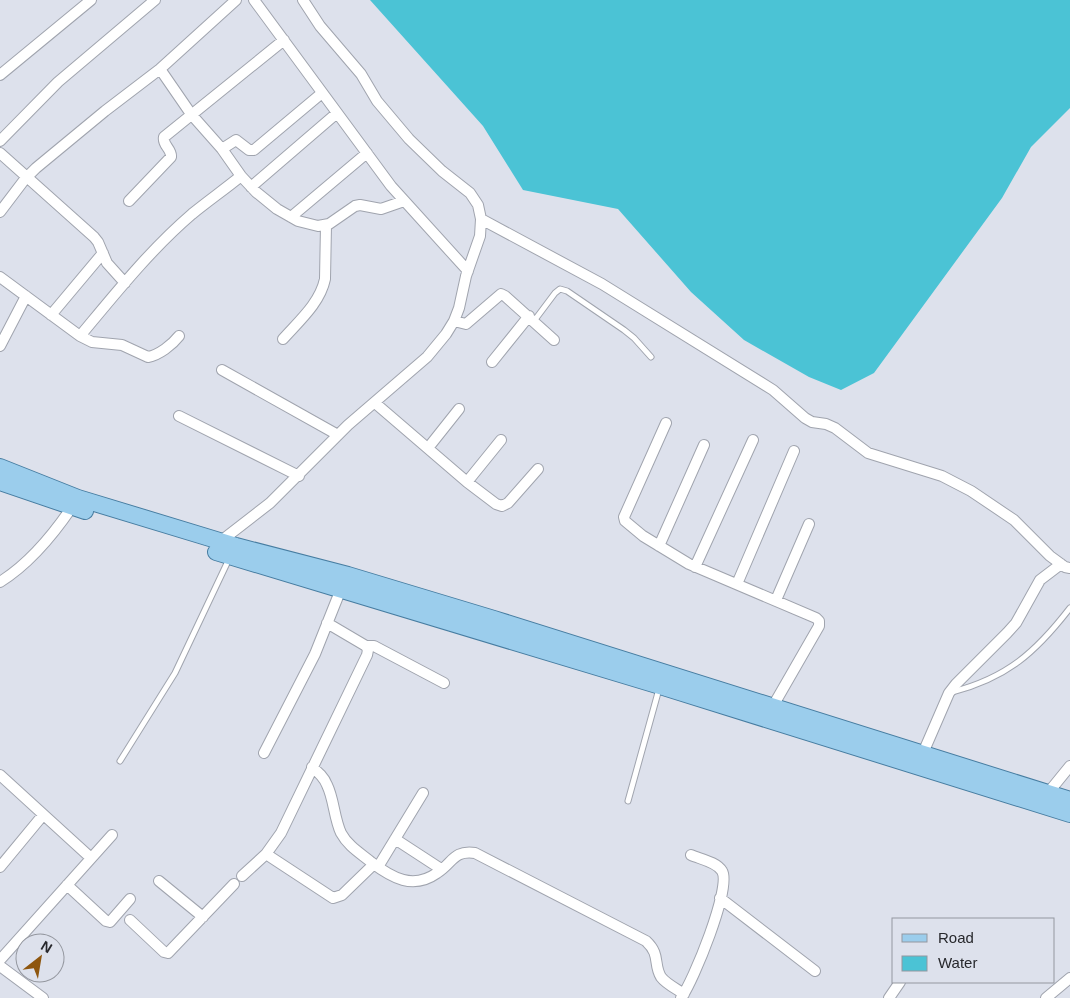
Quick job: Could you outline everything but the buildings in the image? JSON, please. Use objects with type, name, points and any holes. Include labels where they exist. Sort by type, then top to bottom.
[{"type":"main road","points":[[0,467],[78,498],[221,541],[348,575],[1070,814]]},
{"type":"main road","points":[[2,487],[341,589],[661,679],[773,706],[1070,800]]},
{"type":"street","points":[[0,75],[91,0]]},
{"type":"street","points":[[0,140],[58,82],[155,0]]},
{"type":"street","points":[[0,212],[28,177],[105,111],[160,69],[236,0]]},
{"type":"street","points":[[254,0],[366,153],[404,201],[468,270]]},
{"type":"street","points":[[221,541],[270,503],[338,435],[427,357],[454,321],[468,270],[480,236],[481,219],[478,205],[470,193],[442,171],[409,139],[378,101],[361,74],[320,26],[304,0]]},
{"type":"street","points":[[129,201],[171,157],[172,152],[164,142],[164,137],[284,40]]},
{"type":"street","points":[[160,69],[191,114],[222,149],[241,176],[277,210],[298,221],[326,225],[334,222],[355,206],[360,205],[381,209],[404,201]]},
{"type":"street","points":[[222,149],[236,140],[249,150],[254,150],[322,93]]},
{"type":"street","points":[[251,186],[338,113]]},
{"type":"street","points":[[0,153],[94,237],[107,263],[125,282]]},
{"type":"street","points":[[291,217],[366,153]]},
{"type":"street","points":[[80,336],[125,282],[170,234],[193,213],[241,176]]},
{"type":"street","points":[[481,219],[602,284],[774,390],[812,422],[826,424],[835,428],[868,453],[942,476],[971,491],[1014,520],[1050,556],[1065,566],[1040,580],[1012,628],[949,693],[923,753]]},
{"type":"street","points":[[283,339],[317,300],[323,288],[326,225]]},
{"type":"street","points":[[51,315],[103,252]]},
{"type":"street","points":[[0,277],[80,336],[92,342],[122,345],[148,357],[157,354],[173,343],[179,336]]},
{"type":"street","points":[[454,321],[466,324],[501,294],[532,318],[554,340]]},
{"type":"street","points":[[0,346],[26,296]]},
{"type":"street","points":[[492,362],[532,318]]},
{"type":"street","points":[[222,370],[338,435]]},
{"type":"street","points":[[375,402],[496,504],[502,506],[508,502],[538,469]]},
{"type":"street","points":[[428,448],[459,410]]},
{"type":"street","points":[[178,416],[299,476]]},
{"type":"street","points":[[666,423],[624,517],[625,521],[643,536],[695,567],[816,618],[819,626],[773,706]]},
{"type":"street","points":[[468,482],[502,440]]},
{"type":"street","points":[[695,567],[753,440]]},
{"type":"street","points":[[659,546],[704,445]]},
{"type":"street","points":[[737,584],[794,451]]},
{"type":"street","points":[[0,582],[36,553],[72,507]]},
{"type":"street","points":[[776,600],[809,524]]},
{"type":"street","points":[[264,753],[315,654],[341,589]]},
{"type":"street","points":[[327,623],[366,646],[374,646],[444,683]]},
{"type":"street","points":[[242,876],[266,854],[281,833],[367,655],[368,650],[366,646]]},
{"type":"street","points":[[1048,793],[1070,766]]},
{"type":"street","points":[[312,767],[328,785],[341,832],[351,847],[376,866],[400,880],[409,882],[421,881],[437,874],[458,854],[465,851],[475,853],[646,941],[655,952],[660,976],[682,996],[709,938],[724,876],[721,869],[716,865],[691,855]]},
{"type":"street","points":[[1,781],[91,858]]},
{"type":"street","points":[[266,854],[333,898],[342,895],[376,866],[423,793]]},
{"type":"street","points":[[0,867],[43,815]]},
{"type":"street","points":[[0,960],[112,835]]},
{"type":"street","points":[[395,839],[442,869]]},
{"type":"street","points":[[160,881],[203,917]]},
{"type":"street","points":[[130,920],[164,952],[168,953],[234,884]]},
{"type":"street","points":[[67,885],[110,922],[130,899]]},
{"type":"street","points":[[720,898],[814,971]]},
{"type":"street","points":[[0,966],[42,998]]},
{"type":"street","points":[[1046,998],[1070,978]]},
{"type":"street","points":[[889,998],[899,983]]},
{"type":"lane","points":[[532,318],[560,289],[567,291],[624,330],[651,357]]},
{"type":"lane","points":[[120,761],[175,672],[231,556]]},
{"type":"lane","points":[[949,693],[966,689],[1018,664],[1038,646],[1070,608]]},
{"type":"lane","points":[[628,801],[661,679]]},
{"type":"water","points":[[370,0],[1070,0],[1070,108],[1031,147],[1002,198],[874,373],[841,390],[809,377],[744,340],[691,292],[618,209],[523,190],[483,126]]}]
